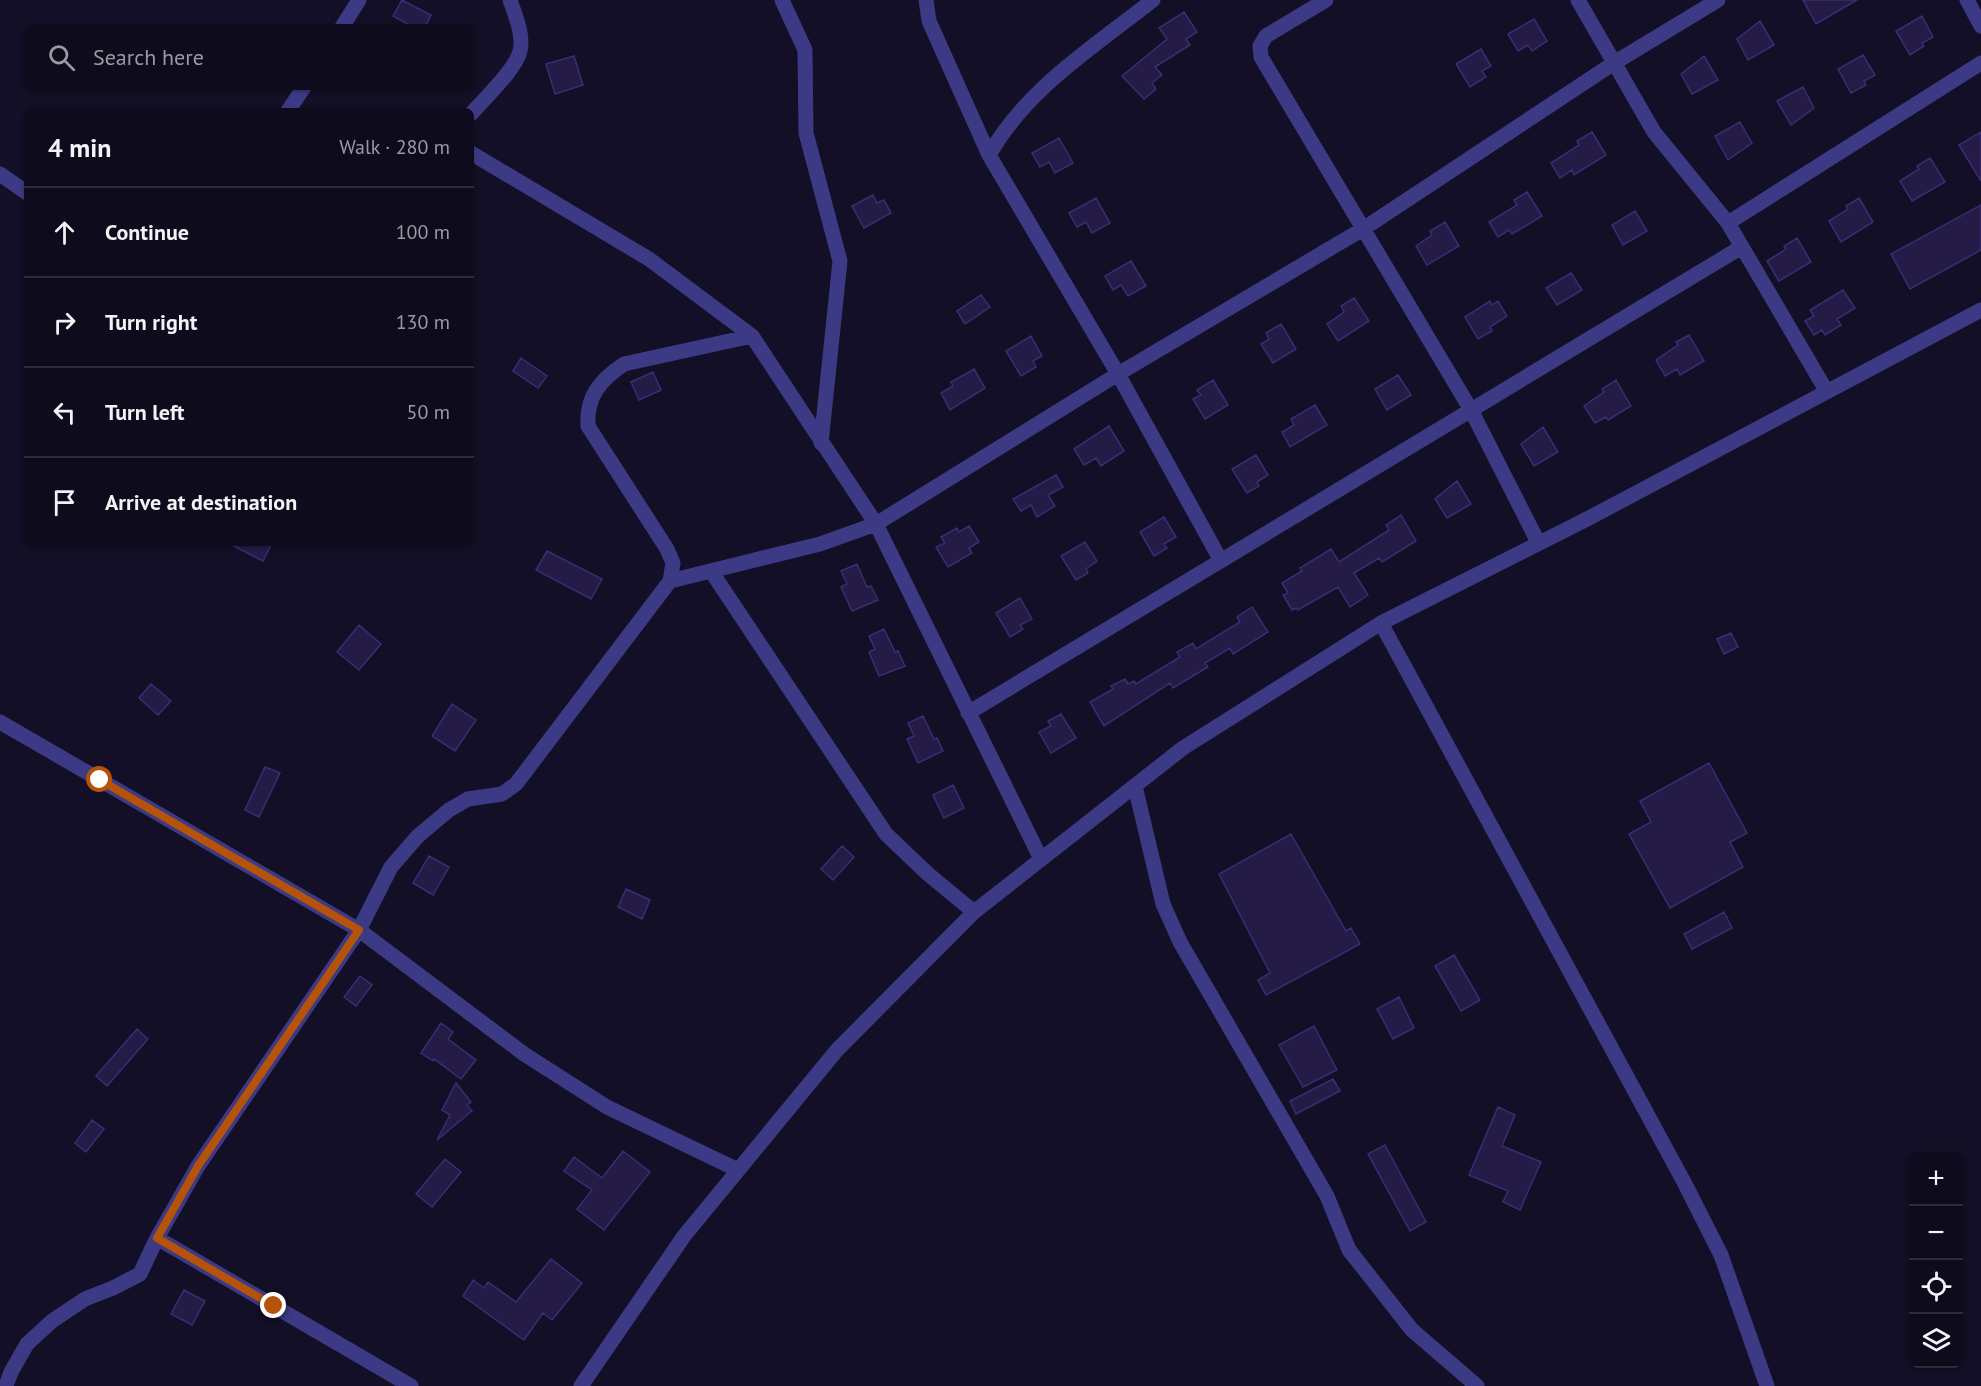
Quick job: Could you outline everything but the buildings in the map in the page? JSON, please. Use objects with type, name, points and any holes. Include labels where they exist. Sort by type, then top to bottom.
[{"type":"street","points":[[344,24],[359,0]]},
{"type":"street","points":[[474,110],[512,66],[520,52],[520,34],[510,0]]},
{"type":"street","points":[[782,0],[805,50],[806,133],[840,261],[821,443]]},
{"type":"street","points":[[926,0],[929,21],[989,155],[1118,374],[1221,559]]},
{"type":"street","points":[[989,155],[1004,128],[1037,91],[1136,5],[1153,0]]},
{"type":"street","points":[[1326,0],[1266,36],[1260,46],[1261,57],[1471,410],[1538,542]]},
{"type":"street","points":[[1578,0],[1654,132],[1728,223],[1740,248],[1827,392]]},
{"type":"street","points":[[670,581],[819,544],[876,524],[1118,374],[1363,229],[1614,63],[1718,0]]},
{"type":"street","points":[[1967,0],[1981,26]]},
{"type":"street","points":[[1728,223],[1981,63]]},
{"type":"street","points":[[290,108],[302,90]]},
{"type":"street","points":[[474,155],[649,259],[753,336],[876,524],[1041,859]]},
{"type":"street","points":[[0,174],[24,191]]},
{"type":"street","points":[[968,713],[1740,248]]},
{"type":"street","points":[[581,1386],[684,1236],[837,1050],[975,912],[1183,748],[1381,622],[1981,310]]},
{"type":"street","points":[[6,1386],[27,1344],[52,1322],[85,1299],[140,1274],[157,1238],[198,1166],[359,930],[391,867],[418,836],[449,810],[468,799],[502,794],[516,784],[670,581],[673,563],[667,549],[588,426],[587,410],[590,398],[608,375],[624,364],[753,336]]},
{"type":"street","points":[[711,571],[886,834],[975,912]]},
{"type":"street","points":[[1381,622],[1684,1182],[1721,1255],[1767,1386]]},
{"type":"street","points":[[0,722],[359,930],[524,1054],[607,1107],[738,1170]]},
{"type":"street","points":[[1136,786],[1162,904],[1180,942],[1328,1196],[1349,1250],[1412,1330],[1477,1386]]},
{"type":"street","points":[[157,1238],[390,1382],[411,1386]]},
{"type":"route","points":[[100,780],[359,930],[198,1166],[157,1238],[274,1306]]}]
